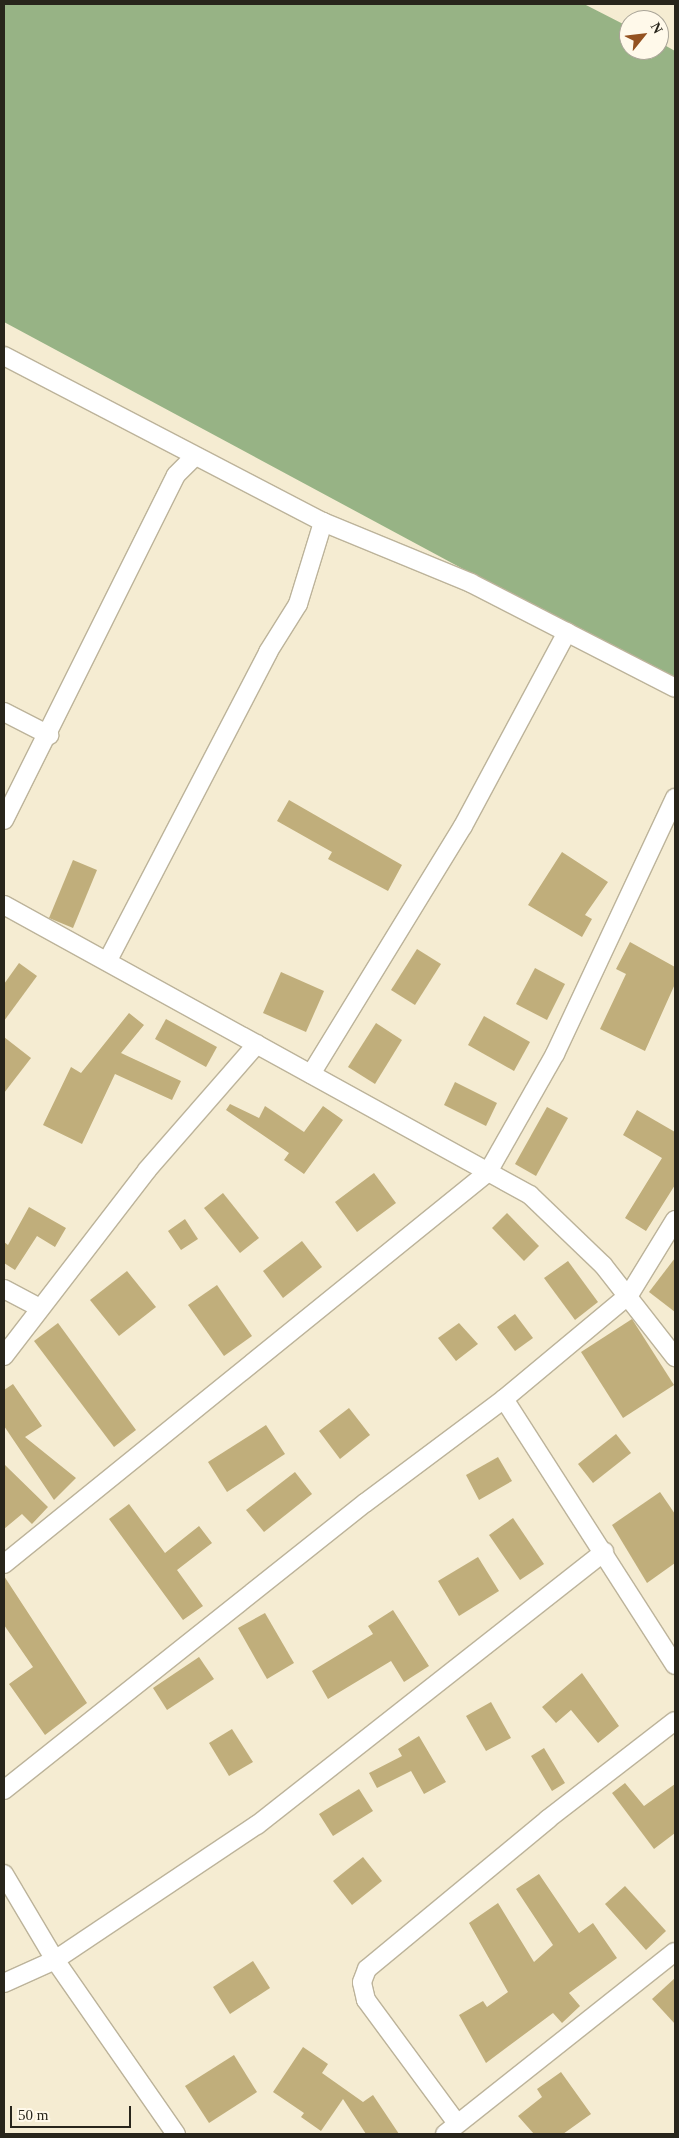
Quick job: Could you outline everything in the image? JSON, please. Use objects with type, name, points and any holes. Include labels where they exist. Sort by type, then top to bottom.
[{"type":"street","points":[[4,356],[194,458],[322,522],[471,583],[675,688]]},
{"type":"street","points":[[4,820],[49,734],[176,475],[194,458]]},
{"type":"street","points":[[108,960],[268,652],[298,604],[322,522]]},
{"type":"street","points":[[311,1074],[463,826],[567,632]]},
{"type":"street","points":[[4,712],[49,734]]},
{"type":"street","points":[[4,1564],[488,1172],[554,1054],[675,798]]},
{"type":"street","points":[[4,905],[108,960],[530,1195],[629,1294],[675,1357]]},
{"type":"street","points":[[4,1356],[147,1170],[257,1044]]},
{"type":"street","points":[[4,1790],[365,1503],[504,1399],[629,1294],[675,1220]]},
{"type":"street","points":[[4,1289],[40,1308]]},
{"type":"street","points":[[504,1399],[675,1665]]},
{"type":"street","points":[[4,1983],[55,1960],[257,1825],[604,1552]]},
{"type":"street","points":[[675,1721],[548,1819],[367,1969],[362,1982],[366,2000],[451,2128],[675,1952]]},
{"type":"street","points":[[4,1874],[55,1960],[176,2134]]},
{"type":"green space","points":[[4,4],[584,4],[619,22],[619,60],[669,60],[669,48],[675,51],[675,683],[4,322]]},
{"type":"building","points":[[289,800],[402,865],[388,891],[328,859],[332,852],[277,821]]},
{"type":"building","points":[[562,852],[608,882],[585,915],[592,919],[582,937],[528,905]]},
{"type":"building","points":[[73,860],[97,870],[73,928],[49,918]]},
{"type":"building","points":[[630,942],[675,967],[675,984],[645,1051],[600,1029],[626,974],[616,969]]},
{"type":"building","points":[[417,949],[441,964],[415,1005],[391,990]]},
{"type":"building","points":[[19,963],[37,976],[4,1021],[4,984]]},
{"type":"building","points":[[535,968],[565,984],[547,1020],[516,1004]]},
{"type":"building","points":[[281,972],[324,991],[306,1032],[263,1013]]},
{"type":"building","points":[[129,1013],[144,1025],[121,1053],[181,1081],[172,1100],[115,1074],[82,1144],[43,1125],[71,1067],[81,1073]]},
{"type":"building","points":[[484,1016],[530,1042],[514,1071],[468,1045]]},
{"type":"building","points":[[166,1019],[217,1047],[206,1067],[155,1039]]},
{"type":"building","points":[[376,1023],[402,1040],[375,1084],[348,1067]]},
{"type":"building","points":[[4,1037],[31,1058],[4,1093]]},
{"type":"building","points":[[455,1082],[497,1103],[486,1126],[444,1105]]},
{"type":"building","points":[[230,1104],[259,1118],[265,1106],[304,1132],[323,1106],[343,1120],[304,1174],[284,1160],[289,1153],[226,1110]]},
{"type":"building","points":[[547,1107],[568,1118],[536,1176],[515,1164]]},
{"type":"building","points":[[637,1110],[675,1132],[675,1185],[646,1231],[625,1218],[662,1158],[623,1135]]},
{"type":"building","points":[[374,1173],[396,1203],[357,1232],[335,1202]]},
{"type":"building","points":[[223,1193],[259,1238],[240,1253],[204,1208]]},
{"type":"building","points":[[29,1207],[66,1228],[55,1247],[37,1236],[15,1270],[4,1263],[4,1242],[8,1245]]},
{"type":"building","points":[[507,1213],[539,1246],[524,1261],[492,1228]]},
{"type":"building","points":[[185,1219],[198,1239],[181,1250],[168,1231]]},
{"type":"building","points":[[302,1241],[322,1267],[283,1298],[263,1271]]},
{"type":"building","points":[[675,1258],[675,1312],[649,1292]]},
{"type":"building","points":[[568,1261],[598,1302],[575,1320],[544,1278]]},
{"type":"building","points":[[127,1271],[156,1307],[119,1336],[90,1300]]},
{"type":"building","points":[[217,1285],[252,1336],[224,1356],[188,1305]]},
{"type":"building","points":[[515,1314],[533,1338],[515,1351],[497,1327]]},
{"type":"building","points":[[632,1319],[674,1385],[623,1418],[581,1352]]},
{"type":"building","points":[[58,1323],[136,1430],[114,1447],[34,1341]]},
{"type":"building","points":[[459,1323],[478,1344],[456,1361],[438,1338]]},
{"type":"building","points":[[13,1384],[42,1426],[25,1437],[76,1478],[54,1500],[4,1426],[4,1390]]},
{"type":"building","points":[[349,1408],[370,1435],[340,1459],[319,1431]]},
{"type":"building","points":[[266,1425],[285,1454],[227,1492],[208,1462]]},
{"type":"building","points":[[616,1434],[631,1453],[593,1483],[578,1464]]},
{"type":"building","points":[[498,1457],[512,1481],[479,1500],[466,1475]]},
{"type":"building","points":[[4,1464],[48,1507],[32,1524],[22,1514],[4,1529]]},
{"type":"building","points":[[295,1472],[312,1494],[264,1532],[246,1510]]},
{"type":"building","points":[[660,1492],[675,1514],[675,1563],[647,1583],[612,1525]]},
{"type":"building","points":[[129,1504],[165,1553],[199,1526],[212,1543],[177,1570],[203,1606],[183,1620],[109,1519]]},
{"type":"building","points":[[513,1518],[544,1564],[520,1580],[489,1535]]},
{"type":"building","points":[[478,1557],[499,1591],[459,1616],[438,1581]]},
{"type":"building","points":[[4,1576],[87,1703],[45,1735],[9,1684],[33,1667],[4,1625]]},
{"type":"building","points":[[393,1610],[429,1666],[404,1682],[391,1661],[328,1699],[312,1671],[373,1634],[368,1626]]},
{"type":"building","points":[[265,1613],[294,1663],[267,1679],[238,1628]]},
{"type":"building","points":[[199,1657],[214,1679],[167,1710],[153,1688]]},
{"type":"building","points":[[582,1673],[619,1726],[598,1743],[571,1710],[556,1723],[542,1707]]},
{"type":"building","points":[[491,1702],[511,1738],[486,1751],[466,1716]]},
{"type":"building","points":[[232,1729],[253,1762],[229,1776],[209,1743]]},
{"type":"building","points":[[419,1736],[446,1782],[424,1794],[411,1771],[377,1788],[369,1773],[402,1756],[398,1749]]},
{"type":"building","points":[[544,1748],[565,1783],[552,1791],[531,1756]]},
{"type":"building","points":[[625,1783],[644,1806],[675,1784],[675,1833],[654,1849],[612,1793]]},
{"type":"building","points":[[359,1789],[373,1811],[333,1836],[319,1814]]},
{"type":"building","points":[[363,1857],[382,1881],[352,1905],[333,1881]]},
{"type":"building","points":[[539,1874],[579,1933],[593,1923],[617,1958],[569,1993],[580,2006],[562,2023],[553,2013],[486,2063],[459,2015],[483,2001],[487,2007],[508,1992],[469,1923],[498,1903],[534,1962],[553,1945],[516,1889]]},
{"type":"building","points":[[625,1886],[666,1931],[646,1950],[605,1904]]},
{"type":"building","points":[[253,1961],[270,1988],[230,2014],[213,1987]]},
{"type":"building","points":[[675,1978],[675,2024],[652,1999]]},
{"type":"building","points":[[303,2047],[328,2064],[322,2073],[363,2102],[373,2095],[399,2134],[366,2134],[343,2099],[321,2131],[301,2117],[304,2113],[273,2092]]},
{"type":"building","points":[[234,2055],[257,2092],[209,2123],[185,2086]]},
{"type":"building","points":[[561,2072],[591,2114],[563,2134],[534,2134],[518,2116],[542,2097],[537,2089]]}]
